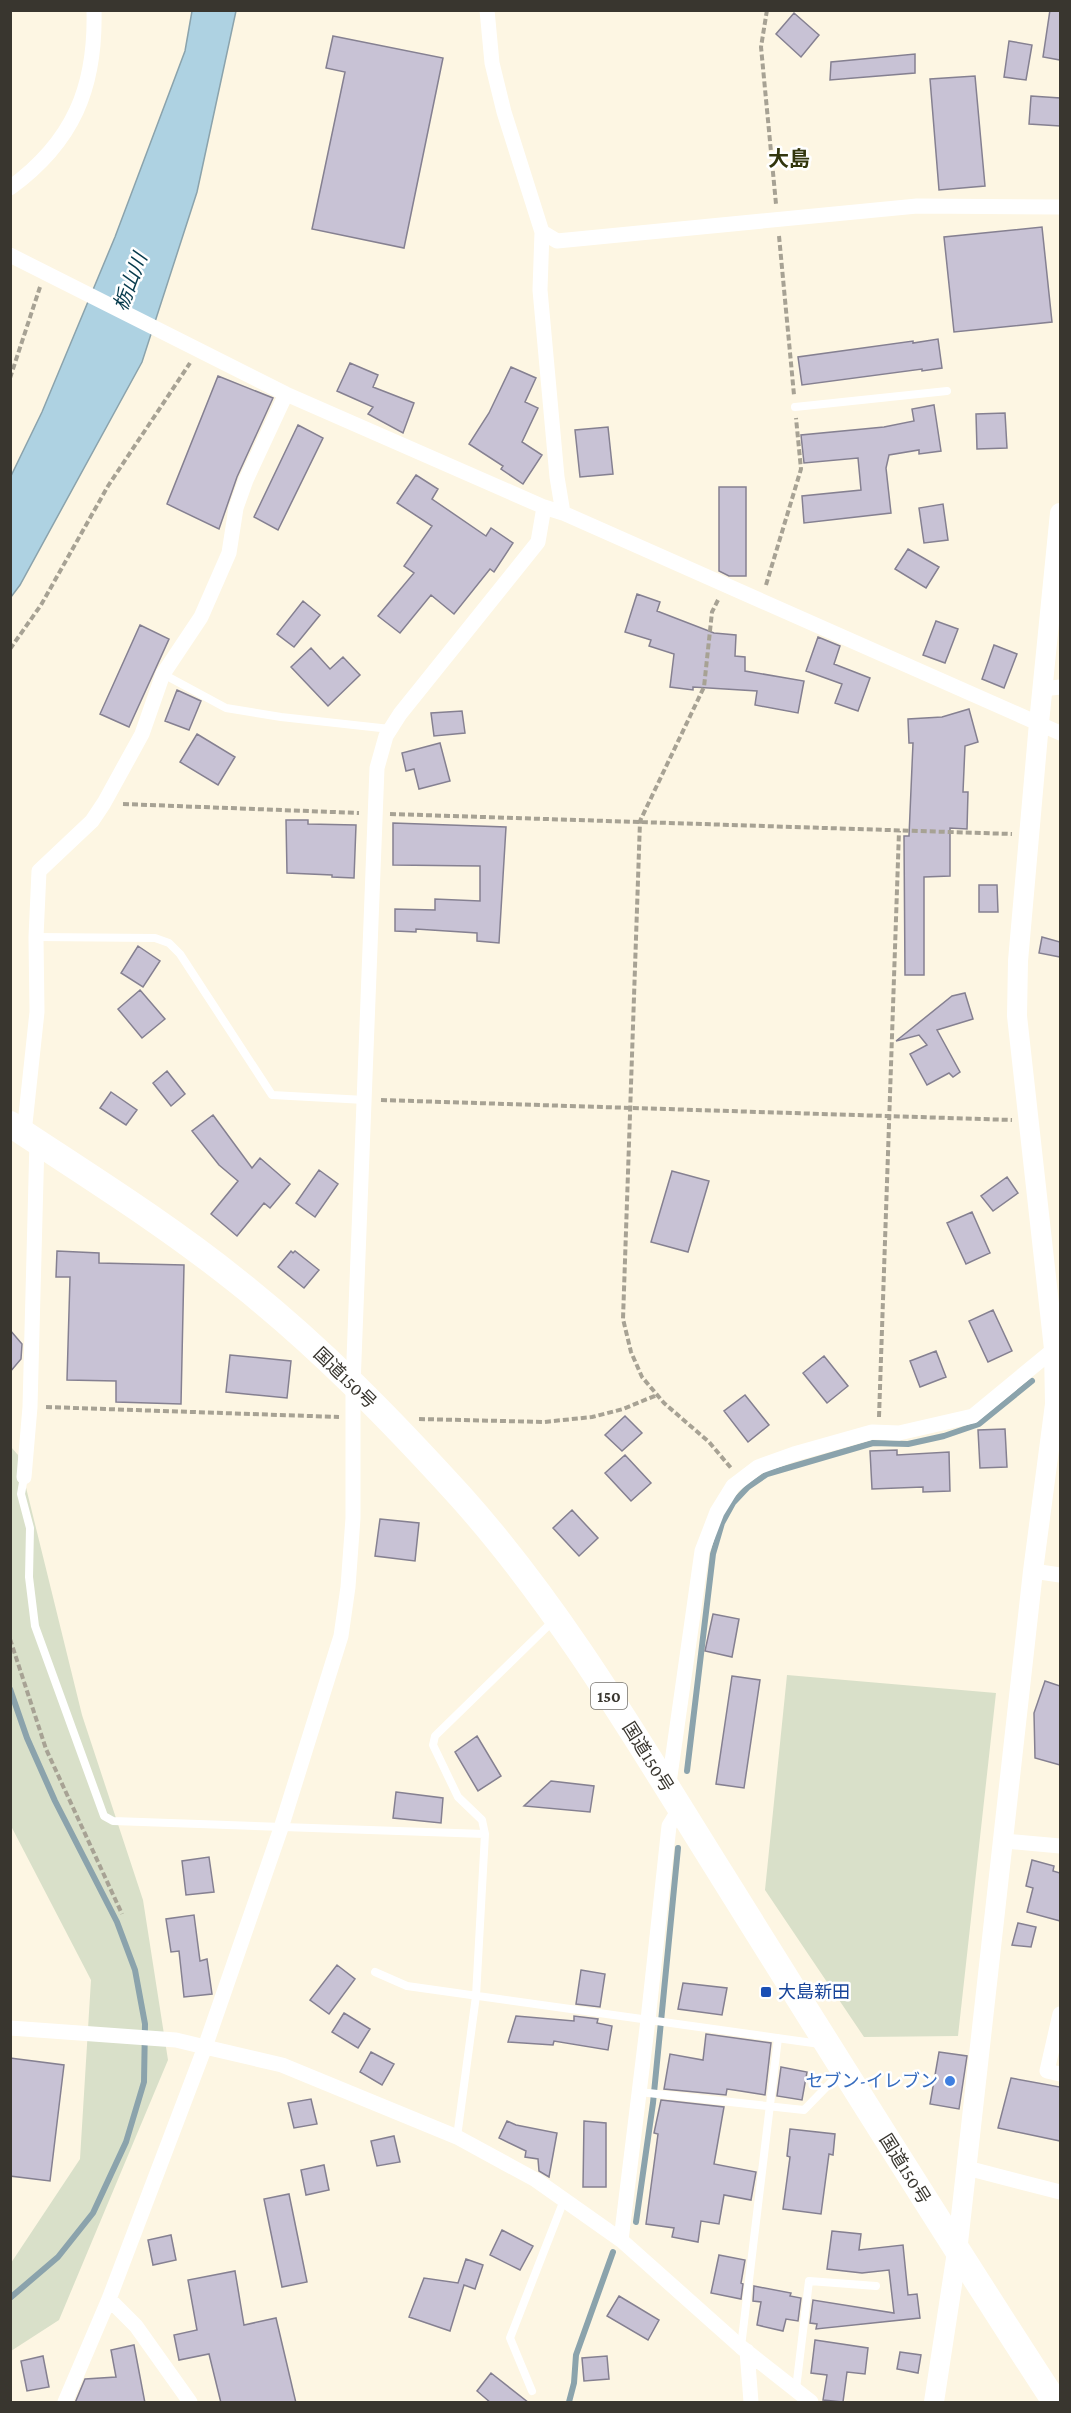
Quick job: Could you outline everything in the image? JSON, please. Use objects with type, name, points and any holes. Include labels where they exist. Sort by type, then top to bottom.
[{"type":"highway","name":"国道150号","points":[[24,1133],[157,1222],[238,1282],[304,1339],[395,1427],[464,1500],[533,1585],[611,1699],[1054,2403]]},
{"type":"street","points":[[10,188],[33,172],[51,153],[74,116],[90,74],[95,33],[94,10]]},
{"type":"street","points":[[487,10],[492,63],[504,112],[542,232],[540,290],[557,477],[563,513]]},
{"type":"street","points":[[542,232],[557,241],[917,206],[1060,207]]},
{"type":"street","points":[[10,255],[286,394],[544,507],[563,513],[1060,733]]},
{"type":"street","points":[[24,1476],[30,1407],[24,1133],[37,1012],[36,937],[39,871],[92,821],[105,803],[142,734],[164,674],[201,617],[229,553],[236,508],[246,480],[286,394]]},
{"type":"street","points":[[65,2403],[108,2300],[205,2047],[281,1828],[341,1636],[348,1587],[353,1518],[353,1385],[376,768],[390,729],[400,714],[538,542],[544,507]]},
{"type":"street","points":[[934,2403],[957,2252],[1005,1841],[1033,1571],[1055,1404],[1057,1347],[1017,1016],[1018,961],[1039,723],[1052,688],[1060,513]]},
{"type":"street","points":[[621,2240],[702,1551],[717,1512],[733,1486],[758,1467],[794,1454],[872,1432],[899,1434],[973,1416],[1057,1347]]},
{"type":"street","points":[[1033,1571],[1060,1575]]},
{"type":"street","points":[[1005,1841],[1060,1846]]},
{"type":"street","points":[[1060,2014],[1047,2071],[1060,2074]]},
{"type":"street","points":[[10,2028],[176,2040],[282,2065],[457,2137],[536,2180],[621,2240],[744,2349],[812,2403]]},
{"type":"street","points":[[967,2168],[1060,2192]]},
{"type":"street","points":[[108,2300],[136,2326],[190,2403]]},
{"type":"street","points":[[744,2349],[751,2403]]},
{"type":"lane","points":[[795,407],[947,392]]},
{"type":"lane","points":[[164,674],[226,708],[280,717],[390,729]]},
{"type":"lane","points":[[36,937],[155,939],[169,943],[180,954],[272,1095],[365,1100]]},
{"type":"lane","points":[[24,1476],[21,1494],[30,1528],[29,1577],[35,1626],[104,1816],[113,1821],[485,1834]]},
{"type":"lane","points":[[457,2137],[476,1995],[485,1834],[482,1820],[458,1797],[433,1745],[435,1736],[555,1619]]},
{"type":"lane","points":[[375,1972],[407,1986],[828,2045]]},
{"type":"lane","points":[[744,2349],[778,2038]]},
{"type":"lane","points":[[639,2092],[804,2110],[843,2069]]},
{"type":"lane","points":[[532,2391],[510,2338],[564,2200]]},
{"type":"lane","points":[[795,2389],[809,2281],[876,2286]]},
{"type":"path","points":[[761,600],[801,469],[761,47],[767,10]]},
{"type":"path","points":[[10,378],[50,275]]},
{"type":"path","points":[[10,650],[41,605],[108,486],[189,367],[187,346]]},
{"type":"path","points":[[727,585],[712,612],[704,687],[640,821],[623,1318],[631,1352],[642,1377],[657,1395],[709,1442],[741,1480]]},
{"type":"path","points":[[105,803],[1029,835]]},
{"type":"path","points":[[879,1432],[899,830]]},
{"type":"path","points":[[365,1100],[1029,1121]]},
{"type":"path","points":[[395,1427],[421,1418],[544,1422],[592,1417],[623,1409],[657,1395]]},
{"type":"path","points":[[30,1407],[353,1418]]},
{"type":"path","points":[[10,1639],[46,1749],[122,1914]]},
{"type":"green space","points":[[11,1447],[18,1455],[82,1715],[143,1900],[168,2060],[59,2320],[11,2351],[11,2263],[80,2159],[91,1980],[11,1826]]},
{"type":"green space","points":[[787,1675],[996,1693],[958,2036],[864,2037],[765,1890]]},
{"type":"water","name":"栃山川","points":[[192,11],[236,11],[197,192],[142,362],[20,585],[11,597],[10,478],[42,412],[115,237],[185,51]]},
{"type":"building","points":[[1050,10],[1060,10],[1060,60],[1043,57]]},
{"type":"building","points":[[794,13],[819,35],[801,57],[776,34]]},
{"type":"building","points":[[333,36],[443,58],[404,248],[312,229],[345,72],[326,68]]},
{"type":"building","points":[[1009,41],[1032,45],[1026,80],[1004,77]]},
{"type":"building","points":[[915,54],[915,73],[830,80],[831,62]]},
{"type":"building","points":[[975,76],[985,186],[939,190],[930,79]]},
{"type":"building","points":[[1031,96],[1060,98],[1060,126],[1029,124]]},
{"type":"building","points":[[1042,227],[1052,322],[954,332],[944,237]]},
{"type":"building","points":[[938,339],[942,368],[802,385],[798,357]]},
{"type":"building","points":[[350,363],[378,375],[373,387],[414,403],[403,433],[368,414],[373,407],[337,391]]},
{"type":"building","points":[[511,367],[536,378],[525,402],[538,408],[522,442],[542,455],[523,484],[501,469],[503,466],[469,444],[489,413]]},
{"type":"building","points":[[218,376],[273,398],[237,477],[219,529],[167,504]]},
{"type":"building","points":[[934,405],[941,451],[919,454],[919,450],[889,455],[886,468],[891,513],[804,523],[802,496],[861,490],[858,458],[804,463],[801,435],[884,427],[914,421],[912,409]]},
{"type":"building","points":[[1005,413],[1007,448],[977,449],[976,414]]},
{"type":"building","points":[[298,425],[323,438],[278,530],[254,517]]},
{"type":"building","points":[[608,427],[613,474],[580,477],[575,430]]},
{"type":"building","points":[[416,475],[438,489],[432,499],[486,536],[491,528],[513,543],[494,572],[490,569],[454,614],[431,595],[400,633],[378,616],[414,573],[404,566],[432,526],[397,503]]},
{"type":"building","points":[[719,487],[746,487],[746,576],[729,576],[719,571]]},
{"type":"building","points":[[943,504],[948,540],[924,543],[919,508]]},
{"type":"building","points":[[908,549],[939,567],[926,588],[895,569]]},
{"type":"building","points":[[637,594],[660,602],[657,611],[714,633],[736,635],[735,656],[745,657],[745,671],[804,681],[798,713],[755,705],[757,691],[693,687],[693,690],[670,687],[674,654],[649,646],[651,640],[625,632]]},
{"type":"building","points":[[303,601],[320,615],[294,647],[277,634]]},
{"type":"building","points":[[936,621],[958,629],[945,663],[923,655]]},
{"type":"building","points":[[140,625],[169,639],[129,727],[100,714]]},
{"type":"building","points":[[818,637],[840,646],[834,664],[870,678],[858,711],[835,703],[842,684],[806,671]]},
{"type":"building","points":[[994,645],[1017,654],[1004,688],[982,679]]},
{"type":"building","points":[[311,648],[330,669],[343,657],[360,675],[328,706],[291,667]]},
{"type":"building","points":[[177,690],[201,701],[189,730],[165,721]]},
{"type":"building","points":[[969,709],[978,742],[965,746],[963,792],[968,792],[967,829],[950,828],[950,876],[924,877],[924,975],[905,975],[904,836],[909,836],[913,743],[909,743],[908,719],[942,717]]},
{"type":"building","points":[[462,711],[465,733],[434,736],[431,713]]},
{"type":"building","points":[[197,734],[235,757],[218,785],[180,762]]},
{"type":"building","points":[[440,743],[450,781],[419,789],[414,769],[406,771],[402,753]]},
{"type":"building","points":[[286,820],[308,820],[308,824],[356,825],[354,878],[287,873]]},
{"type":"building","points":[[393,823],[506,827],[499,943],[477,941],[477,933],[416,929],[416,932],[395,931],[395,909],[435,910],[435,899],[480,901],[480,866],[393,865]]},
{"type":"building","points":[[979,885],[997,885],[998,912],[979,912]]},
{"type":"building","points":[[1042,937],[1060,942],[1060,957],[1039,953]]},
{"type":"building","points":[[138,946],[160,961],[143,987],[121,973]]},
{"type":"building","points":[[140,990],[165,1019],[142,1038],[118,1009]]},
{"type":"building","points":[[965,993],[973,1019],[937,1030],[960,1072],[953,1077],[949,1073],[927,1085],[910,1054],[927,1045],[919,1035],[896,1041],[952,996]]},
{"type":"building","points":[[167,1071],[185,1094],[171,1106],[153,1083]]},
{"type":"building","points":[[111,1092],[137,1110],[126,1125],[100,1108]]},
{"type":"building","points":[[213,1115],[252,1168],[260,1158],[290,1184],[270,1208],[264,1203],[237,1236],[211,1214],[238,1181],[219,1165],[192,1131]]},
{"type":"building","points":[[319,1170],[338,1184],[315,1217],[296,1203]]},
{"type":"building","points":[[672,1171],[709,1181],[688,1252],[651,1242]]},
{"type":"building","points":[[1007,1177],[1018,1193],[993,1211],[981,1196]]},
{"type":"building","points":[[972,1212],[990,1253],[966,1264],[947,1223]]},
{"type":"building","points":[[57,1251],[99,1253],[99,1263],[184,1265],[181,1404],[116,1402],[116,1381],[67,1380],[70,1277],[56,1277]]},
{"type":"building","points":[[291,1251],[293,1253],[295,1251],[319,1270],[304,1288],[278,1267]]},
{"type":"building","points":[[993,1310],[1012,1351],[988,1362],[969,1321]]},
{"type":"building","points":[[10,1330],[22,1344],[21,1359],[10,1372]]},
{"type":"building","points":[[936,1351],[946,1377],[920,1387],[910,1361]]},
{"type":"building","points":[[230,1355],[291,1361],[287,1398],[226,1392]]},
{"type":"building","points":[[824,1356],[848,1386],[827,1403],[803,1373]]},
{"type":"building","points":[[745,1395],[769,1425],[748,1442],[724,1411]]},
{"type":"building","points":[[625,1416],[642,1433],[622,1451],[605,1435]]},
{"type":"building","points":[[1005,1429],[1007,1467],[980,1468],[978,1430]]},
{"type":"building","points":[[897,1450],[897,1455],[949,1452],[950,1491],[923,1492],[923,1487],[872,1489],[870,1451]]},
{"type":"building","points":[[625,1455],[651,1483],[631,1501],[605,1473]]},
{"type":"building","points":[[572,1510],[598,1538],[579,1556],[553,1528]]},
{"type":"building","points":[[380,1519],[419,1523],[415,1561],[375,1556]]},
{"type":"building","points":[[713,1614],[739,1619],[732,1657],[705,1651]]},
{"type":"building","points":[[732,1676],[760,1680],[744,1788],[716,1784]]},
{"type":"building","points":[[1045,1681],[1060,1686],[1060,1765],[1035,1758],[1034,1713]]},
{"type":"building","points":[[477,1736],[501,1776],[478,1791],[455,1752]]},
{"type":"building","points":[[551,1781],[594,1786],[590,1812],[524,1806]]},
{"type":"building","points":[[396,1792],[443,1798],[441,1823],[393,1818]]},
{"type":"building","points":[[209,1857],[214,1892],[186,1895],[182,1861]]},
{"type":"building","points":[[1032,1860],[1054,1866],[1053,1871],[1060,1873],[1060,1921],[1027,1912],[1033,1888],[1026,1886]]},
{"type":"building","points":[[194,1915],[200,1961],[207,1959],[212,1994],[184,1997],[179,1951],[171,1952],[166,1919]]},
{"type":"building","points":[[1018,1923],[1036,1927],[1031,1947],[1012,1945]]},
{"type":"building","points":[[337,1965],[355,1979],[329,2014],[310,2000]]},
{"type":"building","points":[[581,1970],[605,1974],[600,2007],[576,2004]]},
{"type":"building","points":[[683,1983],[727,1988],[722,2015],[678,2009]]},
{"type":"building","points":[[344,2013],[370,2029],[358,2048],[332,2032]]},
{"type":"building","points":[[516,2016],[574,2021],[574,2016],[598,2019],[597,2023],[612,2026],[608,2050],[554,2041],[553,2045],[508,2042]]},
{"type":"building","points":[[706,2034],[771,2043],[765,2095],[727,2089],[726,2095],[664,2089],[670,2054],[703,2060]]},
{"type":"building","points":[[371,2052],[394,2064],[382,2085],[360,2072]]},
{"type":"building","points":[[939,2052],[967,2056],[959,2109],[930,2104]]},
{"type":"building","points":[[10,2058],[64,2065],[50,2181],[10,2176]]},
{"type":"building","points":[[781,2067],[807,2072],[802,2100],[777,2096]]},
{"type":"building","points":[[1011,2078],[1060,2087],[1060,2141],[998,2128]]},
{"type":"building","points":[[311,2099],[317,2124],[294,2128],[288,2103]]},
{"type":"building","points":[[661,2100],[724,2107],[714,2164],[756,2172],[751,2200],[724,2195],[719,2224],[701,2221],[698,2242],[672,2237],[674,2228],[646,2224],[658,2134],[654,2133]]},
{"type":"building","points":[[507,2121],[557,2133],[549,2177],[539,2171],[538,2159],[525,2157],[526,2151],[499,2138]]},
{"type":"building","points":[[584,2121],[606,2123],[606,2187],[583,2187]]},
{"type":"building","points":[[790,2129],[835,2134],[833,2155],[829,2154],[821,2214],[783,2209],[790,2157],[787,2156]]},
{"type":"building","points":[[394,2136],[400,2162],[377,2166],[371,2141]]},
{"type":"building","points":[[324,2165],[329,2190],[306,2195],[301,2170]]},
{"type":"building","points":[[289,2194],[307,2282],[282,2287],[264,2199]]},
{"type":"building","points":[[502,2230],[533,2246],[520,2270],[490,2255]]},
{"type":"building","points":[[832,2231],[861,2234],[859,2250],[903,2245],[908,2295],[917,2294],[920,2318],[816,2329],[817,2324],[810,2323],[813,2300],[894,2313],[889,2270],[862,2273],[827,2269]]},
{"type":"building","points":[[171,2235],[176,2260],[153,2265],[148,2240]]},
{"type":"building","points":[[719,2255],[745,2260],[741,2299],[711,2293]]},
{"type":"building","points":[[466,2259],[483,2265],[475,2289],[464,2285],[450,2331],[409,2317],[424,2278],[458,2283]]},
{"type":"building","points":[[235,2271],[244,2325],[276,2318],[296,2403],[221,2403],[209,2354],[179,2360],[174,2335],[197,2330],[188,2280]]},
{"type":"building","points":[[754,2286],[791,2293],[790,2296],[801,2298],[798,2321],[786,2319],[783,2331],[757,2325],[761,2302],[753,2301]]},
{"type":"building","points":[[619,2296],[659,2320],[648,2340],[607,2316]]},
{"type":"building","points":[[815,2340],[868,2348],[865,2374],[847,2372],[843,2402],[823,2400],[827,2375],[811,2373]]},
{"type":"building","points":[[134,2345],[145,2403],[75,2403],[85,2379],[116,2377],[111,2350]]},
{"type":"building","points":[[900,2352],[921,2355],[918,2373],[897,2369]]},
{"type":"building","points":[[43,2356],[49,2387],[27,2391],[21,2361]]},
{"type":"building","points":[[607,2356],[609,2379],[584,2381],[582,2358]]},
{"type":"building","points":[[491,2373],[529,2403],[491,2403],[477,2391]]},
{"type":"waterway","points":[[687,1771],[713,1554],[722,1523],[733,1503],[748,1487],[767,1474],[873,1443],[908,1444],[944,1436],[979,1424],[1032,1381]]},
{"type":"waterway","points":[[10,1689],[27,1738],[55,1801],[117,1922],[135,1970],[145,2024],[144,2082],[126,2142],[93,2213],[58,2257],[10,2298]]},
{"type":"waterway","points":[[636,2222],[653,2103],[678,1848]]},
{"type":"waterway","points":[[569,2402],[574,2383],[576,2355],[613,2252]]},
{"type":"place","name":"大島新田","points":[[766,1992]]},
{"type":"place","name":"セブン-イレブン","points":[[950,2081]]},
{"type":"district","name":"大島","points":[[789,159]]}]
